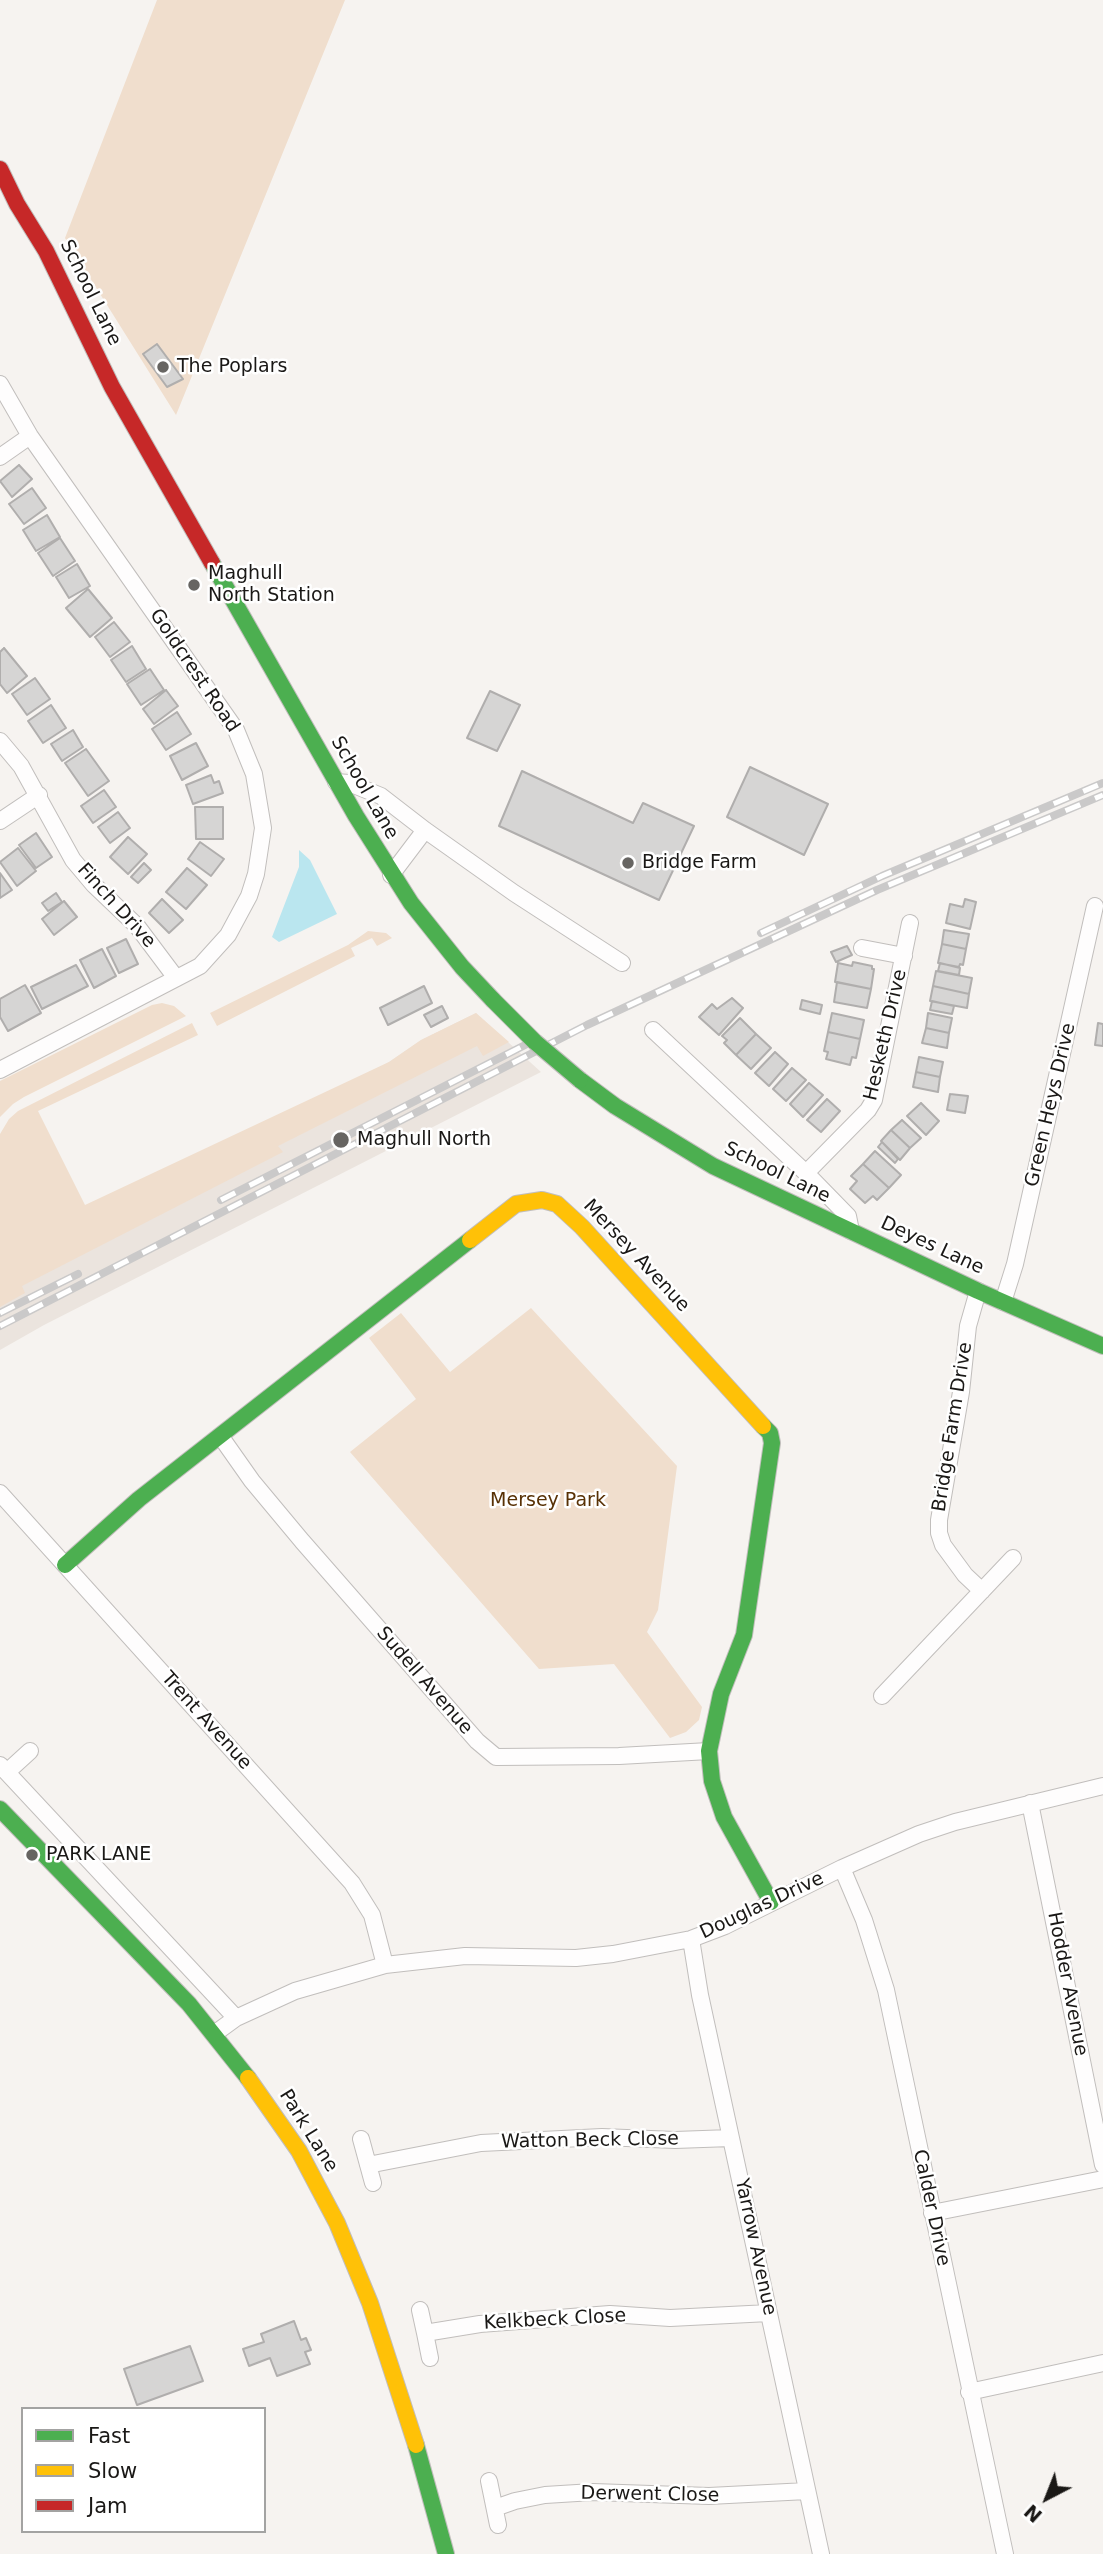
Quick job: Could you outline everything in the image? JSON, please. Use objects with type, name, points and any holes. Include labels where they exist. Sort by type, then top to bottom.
[{"type":"street","name":"School Lane","points":[[0,169],[17,204],[46,251],[112,387],[391,875],[431,929],[493,1000],[535,1042],[580,1080],[637,1120],[713,1166],[850,1231]]},
{"type":"street","name":"School Lane","points":[[0,194],[17,204]]},
{"type":"street","name":"Goldcrest Road","points":[[0,384],[30,436],[223,709],[246,751],[254,774],[263,828],[256,874],[249,897],[239,918],[215,951],[200,966],[0,1070]]},
{"type":"street","points":[[0,457],[30,436]]},
{"type":"street","name":"Finch Drive","points":[[0,741],[21,766],[39,795],[73,860],[94,885],[137,926],[176,978]]},
{"type":"street","points":[[337,782],[349,783],[381,796],[514,893],[622,963]]},
{"type":"street","points":[[0,821],[39,795]]},
{"type":"street","points":[[391,875],[425,830]]},
{"type":"street","name":"Green Heys Drive","points":[[1003,1302],[1015,1264],[1095,906]]},
{"type":"street","name":"Hesketh Drive","points":[[806,1173],[868,1110],[874,1100],[910,923]]},
{"type":"street","name":"Hesketh Drive","points":[[862,948],[904,956]]},
{"type":"street","name":"Deyes Lane","points":[[653,1030],[806,1173],[848,1216],[850,1231],[1103,1346]]},
{"type":"street","name":"Mersey Avenue","points":[[65,1565],[139,1499],[516,1205],[542,1200],[557,1204],[582,1227],[770,1433],[772,1443],[744,1635],[721,1694],[709,1751],[712,1782],[724,1817],[771,1902]]},
{"type":"street","name":"Bridge Farm Drive","points":[[978,1291],[968,1326],[961,1392],[939,1533],[943,1545],[965,1575],[982,1591]]},
{"type":"street","name":"Sudell Avenue","points":[[221,1437],[252,1481],[302,1541],[477,1741],[496,1757],[619,1756],[709,1751]]},
{"type":"street","name":"Trent Avenue","points":[[0,1493],[352,1884],[372,1914],[385,1965]]},
{"type":"street","points":[[882,1696],[1013,1558]]},
{"type":"street","points":[[30,1751],[3,1768],[236,2018]]},
{"type":"street","name":"Douglas Drive","points":[[214,2034],[236,2018],[295,1991],[385,1965],[465,1956],[576,1958],[691,1939],[725,1926],[842,1868],[919,1834],[955,1822],[1103,1786]]},
{"type":"street","name":"Hodder Avenue","points":[[1030,1803],[1103,2165]]},
{"type":"street","name":"Park Lane","points":[[0,1809],[189,2004],[284,2128],[312,2174],[345,2240],[388,2352],[446,2554]]},
{"type":"street","name":"Calder Drive","points":[[842,1868],[864,1920],[886,1990],[1005,2554]]},
{"type":"street","name":"Yarrow Avenue","points":[[691,1939],[821,2554]]},
{"type":"street","name":"Watton Beck Close","points":[[368,2165],[481,2143],[602,2137],[675,2140],[731,2138]]},
{"type":"street","points":[[361,2139],[373,2183]]},
{"type":"street","points":[[932,2213],[1103,2179]]},
{"type":"street","points":[[420,2310],[430,2358]]},
{"type":"street","name":"Kelkbeck Close","points":[[425,2333],[480,2324],[610,2314],[670,2318],[769,2313]]},
{"type":"street","points":[[969,2392],[1103,2363]]},
{"type":"street","points":[[489,2481],[498,2525]]},
{"type":"street","name":"Derwent Close","points":[[495,2508],[515,2501],[545,2496],[593,2492],[709,2496],[807,2491]]},
{"type":"shaded area","points":[[476,1013],[541,1072],[44,1325],[0,1350],[0,1262],[389,1062],[421,1040]]},
{"type":"green space","points":[[157,0],[345,0],[176,415],[65,238]]},
{"type":"green space","points":[[368,931],[386,933],[392,938],[377,946],[372,938],[351,948],[355,956],[217,1026],[210,1013],[348,945]]},
{"type":"green space","points":[[162,1003],[174,1006],[186,1016],[24,1097],[0,1117],[0,1081],[152,1005]]},
{"type":"green space","points":[[476,1013],[509,1042],[483,1056],[477,1046],[278,1146],[283,1152],[22,1286],[25,1293],[0,1307],[0,1134],[9,1119],[18,1111],[192,1023],[198,1035],[38,1111],[85,1205],[389,1062],[421,1040]]},
{"type":"green space","name":"Mersey Park","points":[[531,1308],[677,1466],[658,1610],[647,1632],[702,1707],[699,1720],[686,1732],[670,1738],[614,1664],[539,1669],[350,1452],[416,1399],[369,1338],[401,1313],[450,1372]]},
{"type":"water","points":[[299,850],[310,860],[337,914],[279,942],[272,937],[299,867]]},
{"type":"building","name":"The Poplars","points":[[157,344],[183,379],[167,387],[143,354]]},
{"type":"building","points":[[19,465],[32,479],[12,497],[0,481]]},
{"type":"building","points":[[32,488],[46,508],[24,524],[9,504]]},
{"type":"building","points":[[47,515],[60,537],[36,551],[23,530]]},
{"type":"building","points":[[60,538],[75,561],[53,576],[38,553]]},
{"type":"building","points":[[77,564],[90,586],[69,598],[56,577]]},
{"type":"building","points":[[88,589],[112,618],[90,637],[66,608]]},
{"type":"building","points":[[114,622],[130,642],[110,657],[95,637]]},
{"type":"building","points":[[132,646],[146,669],[126,682],[111,660]]},
{"type":"building","points":[[4,648],[27,676],[7,693],[0,684],[0,652]]},
{"type":"building","points":[[150,669],[164,690],[141,705],[127,684]]},
{"type":"building","points":[[35,678],[50,699],[27,715],[12,694]]},
{"type":"building","points":[[166,690],[178,706],[154,724],[143,709]]},
{"type":"building","points":[[490,691],[520,705],[497,751],[467,738]]},
{"type":"building","points":[[51,705],[66,728],[43,743],[28,721]]},
{"type":"building","points":[[177,712],[191,734],[166,750],[152,729]]},
{"type":"building","points":[[73,730],[83,747],[62,761],[51,744]]},
{"type":"building","points":[[196,743],[208,766],[182,780],[170,756]]},
{"type":"building","points":[[86,749],[109,781],[88,796],[65,763]]},
{"type":"building","points":[[750,767],[828,804],[804,855],[727,817]]},
{"type":"building","name":"Bridge Farm","points":[[522,771],[633,823],[643,803],[694,826],[659,900],[499,826]]},
{"type":"building","points":[[211,775],[214,783],[219,781],[223,793],[193,804],[186,785]]},
{"type":"building","points":[[104,790],[116,807],[93,823],[81,806]]},
{"type":"building","points":[[195,807],[223,807],[223,839],[196,839]]},
{"type":"building","points":[[118,812],[130,828],[110,843],[98,827]]},
{"type":"building","points":[[36,833],[52,857],[36,868],[19,845]]},
{"type":"building","points":[[128,837],[147,854],[128,874],[110,857]]},
{"type":"building","points":[[200,842],[224,859],[211,876],[188,859]]},
{"type":"building","points":[[18,848],[36,871],[17,886],[0,862]]},
{"type":"building","points":[[144,863],[151,870],[138,883],[131,877]]},
{"type":"building","points":[[187,868],[207,885],[186,909],[166,892]]},
{"type":"building","points":[[0,873],[12,890],[0,898]]},
{"type":"building","points":[[56,893],[62,902],[48,911],[42,903]]},
{"type":"building","points":[[162,899],[183,920],[169,933],[149,913]]},
{"type":"building","points":[[965,899],[976,902],[970,929],[946,923],[950,904],[963,907]]},
{"type":"building","points":[[64,901],[77,917],[54,935],[42,919]]},
{"type":"building","points":[[944,930],[969,934],[966,949],[942,944]]},
{"type":"building","points":[[126,939],[138,964],[119,973],[107,948]]},
{"type":"building","points":[[942,944],[966,949],[963,965],[960,964],[959,967],[938,963]]},
{"type":"building","points":[[847,946],[852,955],[836,962],[831,952]]},
{"type":"building","points":[[102,949],[116,976],[94,988],[80,960]]},
{"type":"building","points":[[853,962],[872,966],[874,969],[871,989],[835,982],[838,963],[852,966]]},
{"type":"building","points":[[940,963],[960,968],[959,975],[938,971]]},
{"type":"building","points":[[76,965],[88,986],[42,1009],[31,987]]},
{"type":"building","points":[[936,971],[972,978],[969,994],[933,986]]},
{"type":"building","points":[[837,982],[871,989],[867,1008],[834,1002]]},
{"type":"building","points":[[25,985],[41,1013],[8,1031],[0,1017],[0,999]]},
{"type":"building","points":[[424,986],[432,1003],[388,1025],[380,1008]]},
{"type":"building","points":[[933,986],[969,994],[967,1008],[930,1001]]},
{"type":"building","points":[[732,998],[743,1008],[719,1035],[699,1017],[712,1004],[717,1009]]},
{"type":"building","points":[[802,1000],[822,1005],[820,1014],[800,1009]]},
{"type":"building","points":[[932,1001],[954,1006],[952,1014],[930,1010]]},
{"type":"building","points":[[442,1006],[448,1018],[431,1027],[424,1015]]},
{"type":"building","points":[[832,1013],[864,1020],[860,1039],[828,1032]]},
{"type":"building","points":[[928,1013],[952,1018],[949,1033],[926,1028]]},
{"type":"building","points":[[740,1018],[756,1034],[736,1055],[724,1043],[727,1040],[722,1036]]},
{"type":"building","points":[[1098,1023],[1103,1024],[1103,1046],[1095,1045]]},
{"type":"building","points":[[926,1028],[949,1033],[947,1048],[922,1043]]},
{"type":"building","points":[[828,1032],[860,1039],[856,1058],[852,1057],[850,1065],[826,1059],[828,1052],[824,1051]]},
{"type":"building","points":[[756,1034],[771,1048],[751,1069],[736,1055]]},
{"type":"building","points":[[775,1052],[788,1064],[769,1086],[755,1073]]},
{"type":"building","points":[[919,1057],[943,1062],[940,1077],[916,1072]]},
{"type":"building","points":[[792,1068],[806,1080],[786,1101],[773,1089]]},
{"type":"building","points":[[916,1072],[940,1077],[938,1092],[913,1087]]},
{"type":"building","points":[[809,1083],[823,1095],[803,1117],[790,1104]]},
{"type":"building","points":[[950,1094],[968,1096],[965,1113],[947,1110]]},
{"type":"building","points":[[827,1099],[840,1111],[821,1132],[807,1120]]},
{"type":"building","points":[[921,1103],[939,1121],[926,1135],[907,1116]]},
{"type":"building","points":[[902,1120],[921,1138],[910,1148],[891,1130]]},
{"type":"building","points":[[891,1130],[910,1148],[900,1160],[881,1141]]},
{"type":"building","points":[[882,1142],[898,1159],[895,1163],[878,1147]]},
{"type":"building","points":[[875,1151],[901,1175],[889,1188],[863,1164]]},
{"type":"building","points":[[863,1164],[889,1188],[877,1200],[873,1196],[865,1203],[850,1189],[857,1181],[851,1176]]},
{"type":"building","points":[[294,2321],[301,2340],[306,2338],[311,2350],[305,2352],[310,2364],[277,2376],[270,2358],[249,2366],[243,2349],[264,2342],[261,2334]]},
{"type":"building","points":[[190,2346],[203,2381],[137,2405],[124,2369]]},
{"type":"railway","points":[[761,933],[882,876],[1103,783]]},
{"type":"railway","points":[[0,1326],[587,1025],[877,890],[1103,795]]},
{"type":"railway","points":[[221,1200],[527,1044]]},
{"type":"railway","points":[[0,1313],[78,1274]]},
{"type":"traffic: fast","points":[[212,563],[356,816],[411,903],[462,967],[493,1000]]},
{"type":"traffic: fast","points":[[493,1000],[535,1042],[580,1080]]},
{"type":"traffic: fast","points":[[580,1080],[615,1106],[713,1166],[978,1291],[1103,1346]]},
{"type":"traffic: fast","points":[[65,1565],[139,1499],[470,1240]]},
{"type":"traffic: fast","points":[[763,1426],[770,1433],[772,1443],[744,1635],[721,1694],[709,1751],[712,1781],[724,1817],[771,1902]]},
{"type":"traffic: fast","points":[[0,1809],[189,2004],[248,2078]]},
{"type":"traffic: fast","points":[[416,2445],[446,2554]]},
{"type":"traffic: slow","points":[[470,1240],[516,1204],[542,1200],[557,1204],[582,1227],[763,1426]]},
{"type":"traffic: slow","points":[[248,2078],[299,2151],[337,2223],[370,2303],[416,2445]]},
{"type":"traffic: jam","points":[[0,169],[17,204],[46,251],[112,387],[212,563]]},
{"type":"place","name":"The Poplars","points":[[163,367]]},
{"type":"place","name":"Maghull North Station","points":[[194,585]]},
{"type":"place","name":"Bridge Farm","points":[[628,863]]},
{"type":"place","name":"Maghull North","points":[[341,1140]]},
{"type":"place","name":"PARK LANE","points":[[32,1855]]}]
